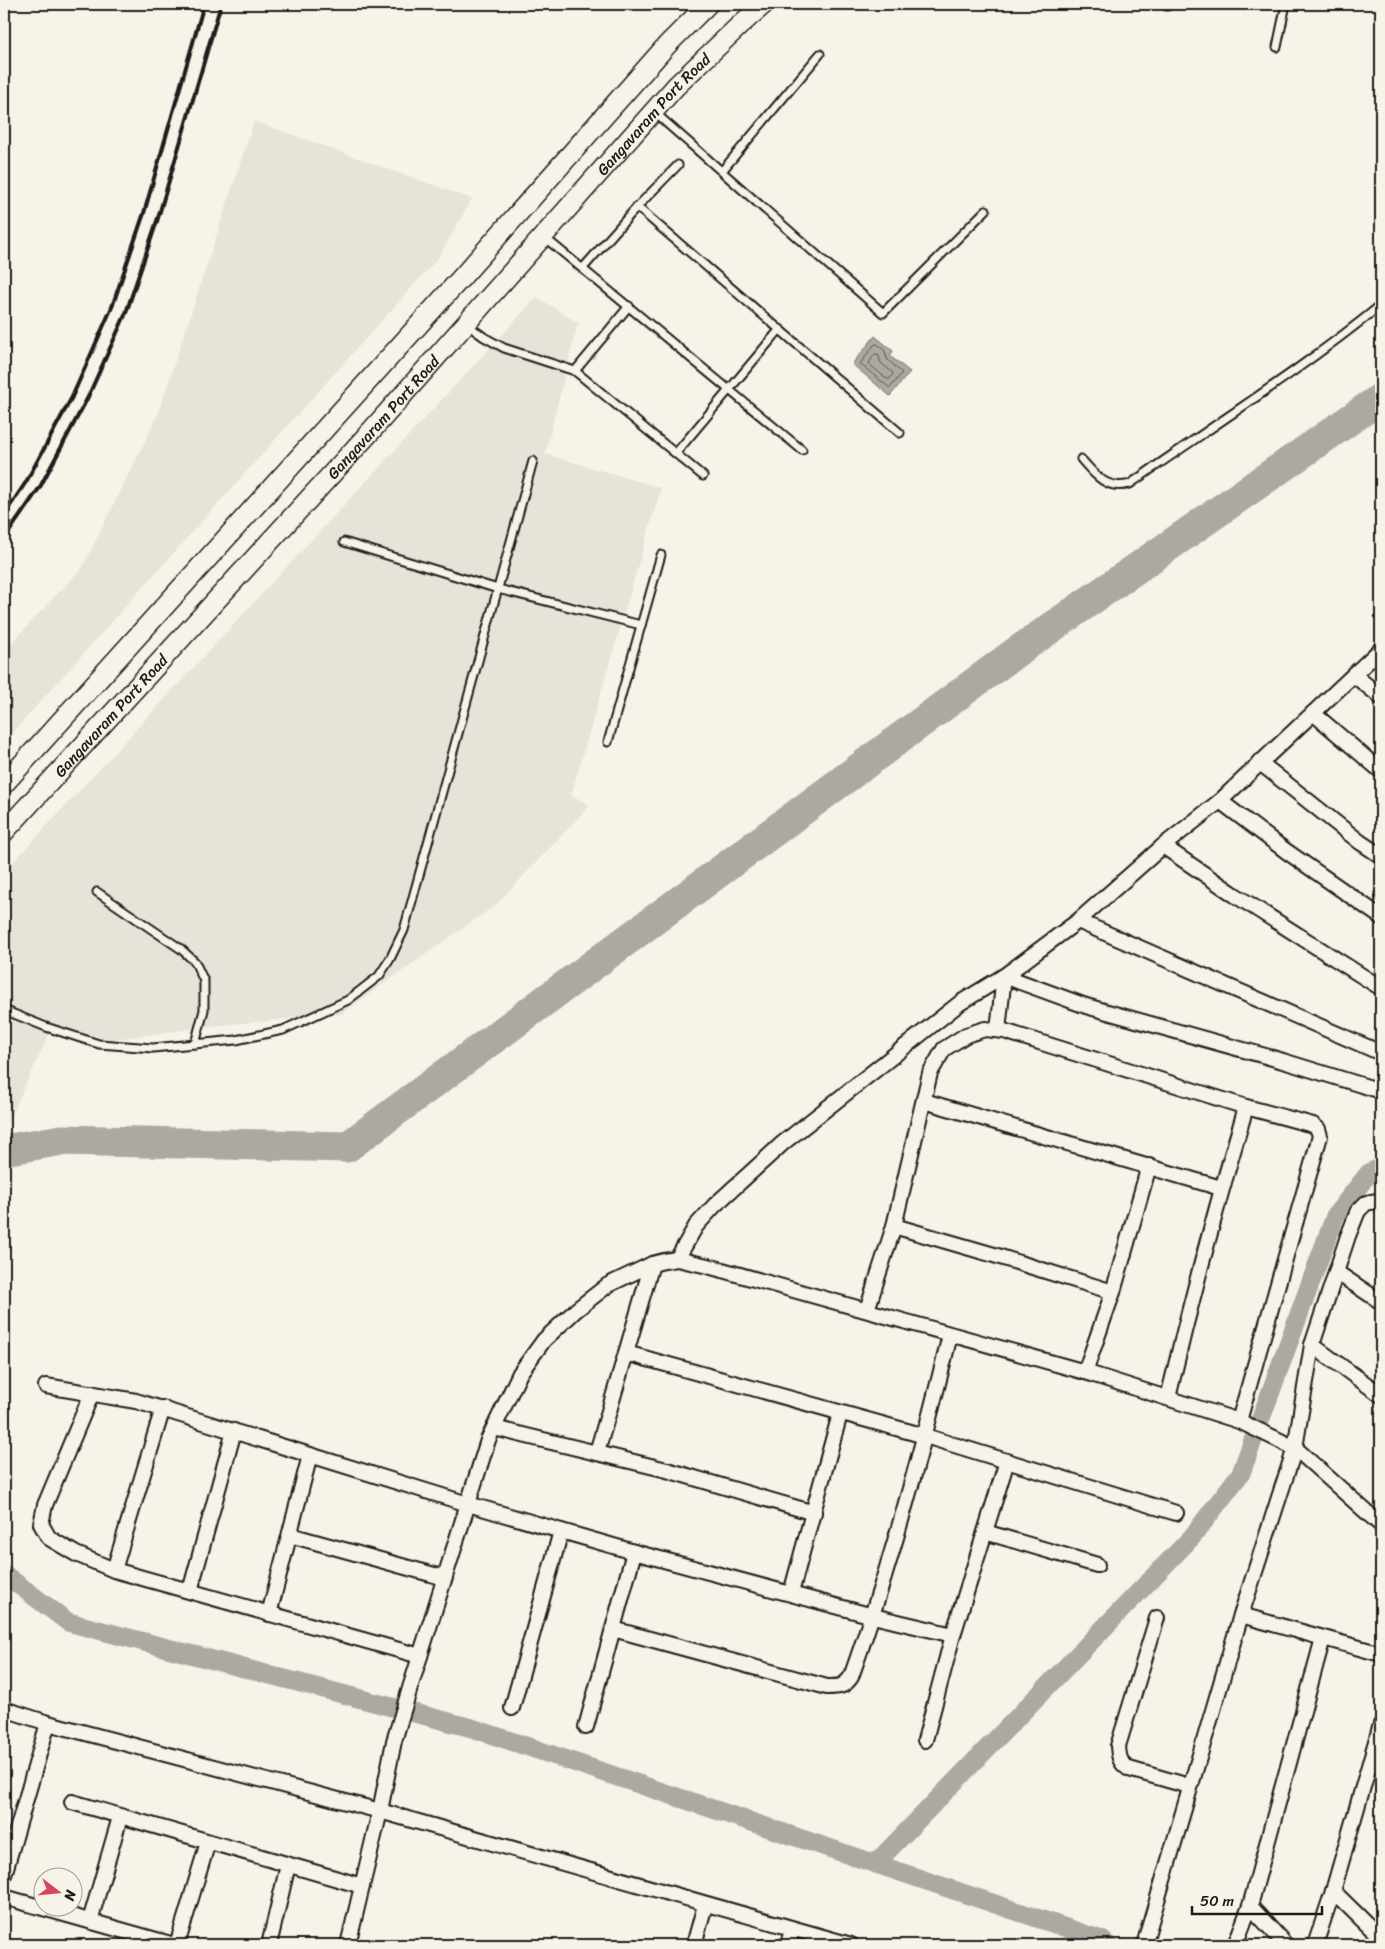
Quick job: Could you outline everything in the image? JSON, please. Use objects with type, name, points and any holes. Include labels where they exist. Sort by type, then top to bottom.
[{"type":"street","name":"Gangavaram Port Road","points":[[4,784],[462,277],[667,45],[708,4]]},
{"type":"street","name":"Gangavaram Port Road","points":[[4,832],[371,431],[676,86],[764,4]]},
{"type":"street","points":[[677,1259],[696,1226],[715,1205],[783,1143],[960,1003],[1004,976],[1078,921],[1163,846],[1220,800],[1381,649]]},
{"type":"street","points":[[1354,675],[1381,697]]},
{"type":"street","points":[[1313,713],[1381,771]]},
{"type":"street","points":[[1259,762],[1360,842],[1381,856]]},
{"type":"street","points":[[1220,800],[1286,851],[1381,916]]},
{"type":"street","points":[[1163,846],[1381,988]]},
{"type":"street","points":[[1078,921],[1381,1053]]},
{"type":"street","points":[[998,1030],[1004,976]]},
{"type":"street","points":[[1004,976],[1086,1006],[1283,1061],[1381,1091]]},
{"type":"street","points":[[867,1310],[894,1226],[930,1073],[944,1048],[966,1035],[985,1029],[998,1030],[1246,1107],[1313,1125],[1318,1129],[1320,1136],[1239,1421]]},
{"type":"street","points":[[924,1100],[1221,1188]]},
{"type":"street","points":[[1168,1398],[1221,1188],[1246,1107]]},
{"type":"street","points":[[1084,1372],[1113,1292],[1149,1166]]},
{"type":"street","points":[[1144,1945],[1240,1615],[1295,1448],[1312,1345],[1348,1236],[1358,1212],[1366,1203],[1376,1201],[1381,1203]]},
{"type":"street","points":[[894,1226],[1113,1292]]},
{"type":"street","points":[[349,1945],[394,1741],[488,1440],[520,1373],[544,1340],[576,1310],[608,1285],[652,1264],[677,1259],[708,1266],[1084,1372],[1239,1421],[1295,1448],[1381,1525]]},
{"type":"street","points":[[597,1452],[652,1264]]},
{"type":"street","points":[[1336,1272],[1381,1302]]},
{"type":"street","points":[[613,1629],[827,1687],[840,1687],[846,1684],[851,1677],[873,1616],[926,1436],[950,1335]]},
{"type":"street","points":[[1312,1345],[1381,1395]]},
{"type":"street","points":[[626,1353],[840,1414],[926,1436],[1176,1513]]},
{"type":"street","points":[[46,1386],[136,1400],[468,1504],[634,1552],[873,1616],[953,1635]]},
{"type":"street","points":[[92,1393],[45,1505],[41,1524],[49,1538],[76,1554],[114,1570],[420,1656]]},
{"type":"street","points":[[114,1570],[163,1408]]},
{"type":"street","points":[[791,1593],[840,1414]]},
{"type":"street","points":[[494,1428],[667,1470],[814,1513]]},
{"type":"street","points":[[190,1591],[234,1431]]},
{"type":"street","points":[[270,1614],[310,1455]]},
{"type":"street","points":[[924,1740],[953,1635],[1007,1461]]},
{"type":"street","points":[[512,1708],[561,1531]]},
{"type":"street","points":[[985,1532],[1097,1565]]},
{"type":"street","points":[[290,1535],[445,1578]]},
{"type":"street","points":[[586,1727],[634,1552]]},
{"type":"street","points":[[1240,1615],[1381,1654]]},
{"type":"street","points":[[1157,1618],[1118,1746],[1119,1756],[1121,1763],[1129,1769],[1189,1786]]},
{"type":"street","points":[[1235,1945],[1250,1906],[1323,1638]]},
{"type":"street","points":[[4,1709],[48,1723],[380,1811],[851,1945]]},
{"type":"street","points":[[4,1875],[48,1723]]},
{"type":"street","points":[[1315,1945],[1334,1891],[1381,1724]]},
{"type":"street","points":[[72,1802],[362,1886]]},
{"type":"street","points":[[90,1921],[120,1817]]},
{"type":"street","points":[[4,1897],[175,1945],[208,1842]]},
{"type":"street","points":[[269,1945],[288,1864]]},
{"type":"street","points":[[1334,1891],[1381,1938]]},
{"type":"street","points":[[694,1945],[705,1904]]},
{"type":"street","points":[[1250,1906],[1286,1945]]},
{"type":"street","points":[[788,1945],[792,1929]]},
{"type":"lane","points":[[1277,47],[1286,4]]},
{"type":"lane","points":[[722,171],[820,54]]},
{"type":"lane","points":[[654,112],[882,313],[986,210]]},
{"type":"lane","points":[[583,268],[637,206],[678,165]]},
{"type":"lane","points":[[637,206],[900,433]]},
{"type":"lane","points":[[543,236],[802,450]]},
{"type":"lane","points":[[1081,459],[1095,476],[1108,485],[1120,488],[1130,484],[1197,436],[1280,382],[1336,342],[1381,305]]},
{"type":"lane","points":[[575,371],[629,306]]},
{"type":"lane","points":[[466,324],[504,348],[575,371],[703,476]]},
{"type":"lane","points":[[676,453],[780,330]]},
{"type":"lane","points":[[4,1010],[46,1027],[99,1044],[153,1048],[236,1040],[283,1030],[348,1000],[379,976],[390,959],[404,930],[533,461]]},
{"type":"lane","points":[[344,542],[498,589],[641,625]]},
{"type":"lane","points":[[608,742],[661,555]]},
{"type":"lane","points":[[97,892],[180,949],[194,962],[204,981],[204,1010],[195,1044]]},
{"type":"shaded area","points":[[254,121],[472,199],[438,258],[4,742],[4,651],[82,568],[157,417]]},
{"type":"shaded area","points":[[537,297],[578,323],[545,454],[661,488],[571,795],[590,805],[497,904],[341,1014],[212,1026],[108,1040],[54,1024],[4,1131],[4,872]]},
{"type":"water","points":[[875,336],[893,351],[890,356],[910,372],[890,396],[852,364]]},
{"type":"waterway","points":[[4,1150],[62,1140],[347,1147],[1015,653],[1381,398]]},
{"type":"waterway","points":[[875,1864],[1192,1537],[1241,1473],[1335,1216],[1369,1173],[1381,1167]]},
{"type":"waterway","points":[[4,1574],[68,1622],[472,1728],[1102,1940],[1108,1945]]},
{"type":"railway","points":[[4,515],[26,482],[72,397],[112,307],[144,213],[204,4]]},
{"type":"railway","points":[[4,539],[40,487],[87,399],[126,313],[158,218],[221,4]]}]
